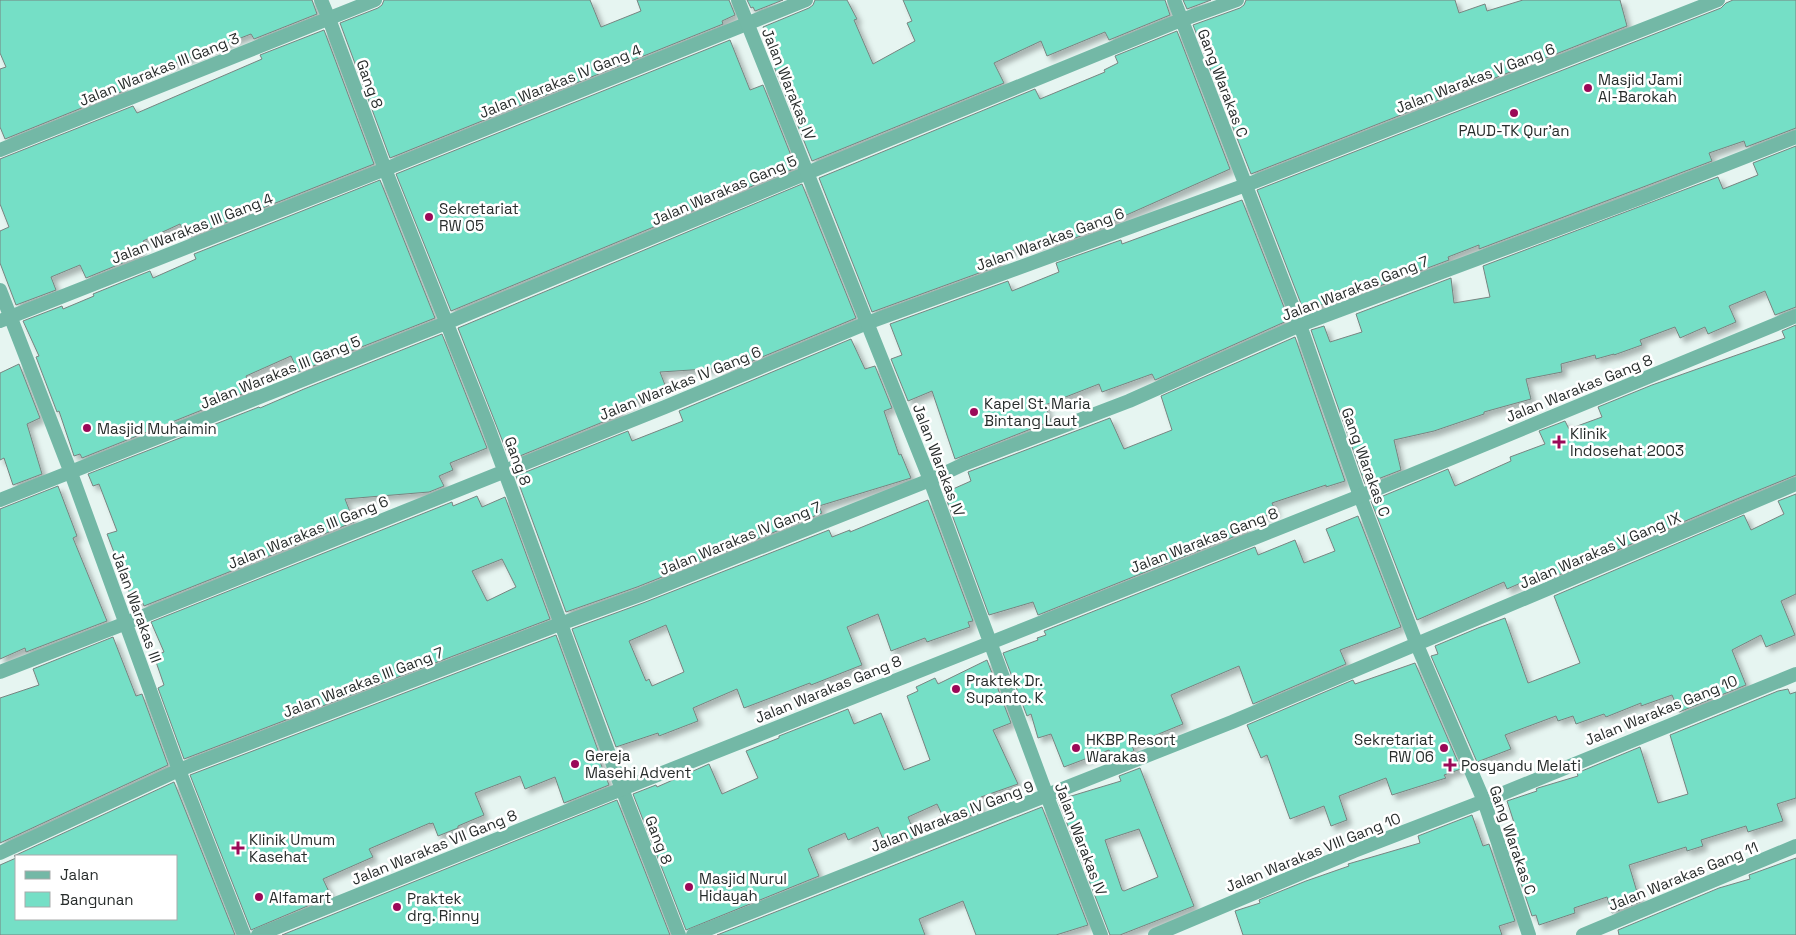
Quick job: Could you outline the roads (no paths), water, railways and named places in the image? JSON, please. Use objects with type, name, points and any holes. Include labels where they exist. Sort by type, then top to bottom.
[{"type":"street","name":"Gang 8","points":[[321,0],[385,169],[471,383],[622,789],[679,935]]},
{"type":"street","name":"Jalan Warakas III Gang 3","points":[[0,150],[375,0]]},
{"type":"street","name":"Jalan Warakas IV","points":[[738,0],[930,480],[1100,935]]},
{"type":"street","name":"Jalan Warakas IV Gang 4","points":[[385,169],[806,0]]},
{"type":"street","name":"Gang Warakas C","points":[[1174,0],[1244,185],[1300,325],[1360,496],[1417,645],[1484,801],[1529,935]]},
{"type":"street","name":"Jalan Warakas Gang 5","points":[[446,323],[807,173],[1237,0]]},
{"type":"street","name":"Jalan Warakas V Gang 6","points":[[1244,185],[1718,0]]},
{"type":"street","name":"Jalan Warakas Gang 7","points":[[930,480],[964,464],[1129,401],[1300,325],[1643,197],[1796,137]]},
{"type":"street","name":"Jalan Warakas III Gang 4","points":[[5,319],[385,169]]},
{"type":"street","name":"Jalan Warakas Gang 6","points":[[867,323],[1244,185]]},
{"type":"street","name":"Jalan Warakas III","points":[[0,290],[5,319],[71,473],[178,770],[244,935]]},
{"type":"street","name":"Jalan Warakas Gang 8","points":[[622,789],[1360,496],[1796,316]]},
{"type":"street","name":"Jalan Warakas III Gang 5","points":[[71,473],[446,323]]},
{"type":"street","name":"Jalan Warakas IV Gang 6","points":[[504,471],[665,407],[867,323]]},
{"type":"street","name":"Jalan Warakas III Gang 6","points":[[125,622],[504,471]]},
{"type":"street","points":[[0,500],[71,473]]},
{"type":"street","name":"Jalan Warakas IV Gang 7","points":[[560,624],[640,596],[930,480]]},
{"type":"street","name":"Jalan Warakas V Gang IX","points":[[1417,645],[1796,484]]},
{"type":"street","points":[[0,672],[125,622]]},
{"type":"street","name":"Jalan Warakas III Gang 7","points":[[178,770],[560,624]]},
{"type":"street","name":"Jalan Warakas IV Gang 9","points":[[694,935],[1232,722],[1417,645]]},
{"type":"street","name":"Jalan Warakas Gang 10","points":[[1484,801],[1796,674]]},
{"type":"street","points":[[0,852],[178,770]]},
{"type":"street","name":"Jalan Warakas VII Gang 8","points":[[258,935],[622,789]]},
{"type":"street","name":"Jalan Warakas VIII Gang 10","points":[[1155,935],[1354,851],[1484,801]]},
{"type":"street","name":"Jalan Warakas Gang 11","points":[[1583,935],[1796,846]]},
{"type":"place","name":"Masjid Jami Al-Barokah","points":[[1588,88]]},
{"type":"place","name":"PAUD-TK Qur'an","points":[[1514,113]]},
{"type":"place","name":"Sekretariat RW 05","points":[[429,217]]},
{"type":"place","name":"Kapel St. Maria Bintang Laut","points":[[974,412]]},
{"type":"place","name":"Masjid Muhaimin","points":[[87,428]]},
{"type":"place","name":"Klinik Indosehat 2003","points":[[1559,442]]},
{"type":"place","name":"Praktek Dr. Supanto. K","points":[[956,689]]},
{"type":"place","name":"HKBP Resort Warakas","points":[[1076,748]]},
{"type":"place","name":"Sekretariat RW 06","points":[[1444,748]]},
{"type":"place","name":"Gereja Masehi Advent","points":[[575,764]]},
{"type":"place","name":"Posyandu Melati","points":[[1450,765]]},
{"type":"place","name":"Klinik Umum Kasehat","points":[[238,848]]},
{"type":"place","name":"Masjid Nurul Hidayah","points":[[689,887]]},
{"type":"place","name":"Alfamart","points":[[259,897]]},
{"type":"place","name":"Praktek drg. Rinny","points":[[397,907]]}]
